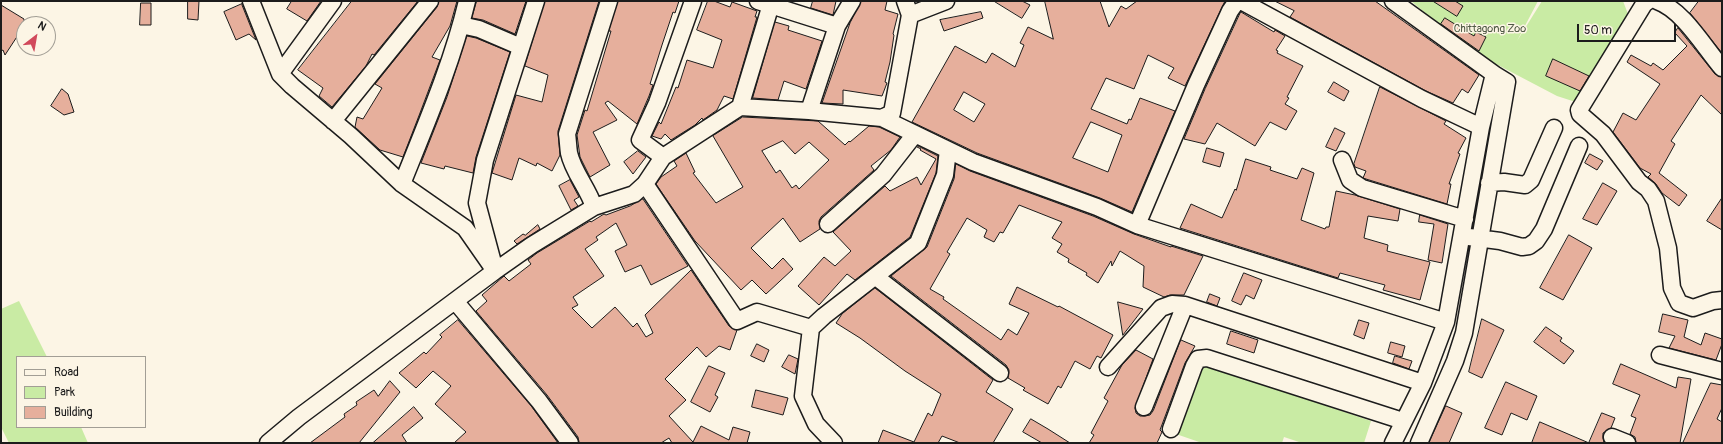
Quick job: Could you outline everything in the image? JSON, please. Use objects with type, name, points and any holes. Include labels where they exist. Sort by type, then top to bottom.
[{"type":"street","points":[[251,1],[280,74],[351,136],[402,184],[465,228],[495,271]]},
{"type":"street","points":[[280,74],[306,36],[333,1]]},
{"type":"street","points":[[333,121],[430,1]]},
{"type":"street","points":[[402,184],[433,108],[461,25],[467,1]]},
{"type":"street","points":[[495,271],[477,203],[484,160],[536,1]]},
{"type":"street","points":[[594,206],[590,193],[575,169],[569,153],[567,134],[609,1]]},
{"type":"street","points":[[663,157],[640,140],[657,103],[692,1]]},
{"type":"street","points":[[809,111],[838,26],[852,1]]},
{"type":"street","points":[[882,118],[892,113],[907,8],[946,1]]},
{"type":"street","points":[[1137,225],[1196,85],[1230,11],[1237,1]]},
{"type":"street","points":[[1241,1],[1422,100],[1481,127]]},
{"type":"street","points":[[1394,1],[1500,78]]},
{"type":"street","points":[[1648,1],[1579,110],[1580,114],[1603,134],[1639,182],[1648,189],[1656,201],[1668,248],[1672,288],[1679,303],[1693,308],[1713,301],[1722,300]]},
{"type":"street","points":[[1657,1],[1662,3],[1685,21],[1722,68]]},
{"type":"street","points":[[740,107],[767,2],[838,26]]},
{"type":"street","points":[[461,25],[479,29],[521,47]]},
{"type":"street","points":[[1393,443],[1422,383],[1446,322],[1481,127],[1500,78]]},
{"type":"street","points":[[1419,443],[1455,361],[1464,333],[1489,183],[1500,78]]},
{"type":"street","points":[[268,443],[299,417],[532,245],[594,206],[634,194],[645,184],[663,157],[740,107],[809,111],[882,118],[973,162],[1097,207],[1137,225],[1446,322]]},
{"type":"street","points":[[1489,183],[1504,182],[1525,185],[1528,183],[1554,128]]},
{"type":"street","points":[[828,224],[883,175],[915,134]]},
{"type":"street","points":[[1462,235],[1500,241],[1522,247],[1529,246],[1536,241],[1544,229],[1579,146]]},
{"type":"street","points":[[834,443],[816,424],[803,396],[811,328],[824,316],[918,243],[945,175],[948,150]]},
{"type":"street","points":[[1342,160],[1350,180],[1362,188],[1465,219]]},
{"type":"street","points":[[645,184],[737,321],[757,312],[811,328]]},
{"type":"street","points":[[876,277],[1000,373]]},
{"type":"street","points":[[455,301],[539,401],[570,443]]},
{"type":"street","points":[[1108,367],[1161,308],[1172,304],[1185,305],[1422,383]]},
{"type":"street","points":[[1144,407],[1185,305]]},
{"type":"street","points":[[1660,355],[1722,371]]},
{"type":"street","points":[[1171,429],[1194,366],[1198,359],[1207,358],[1403,422]]},
{"type":"street","points":[[1612,437],[1627,443]]},
{"type":"green space","name":"Chittagong Zoo","points":[[1411,1],[1538,1],[1517,41],[1542,1],[1623,1],[1631,22],[1588,106],[1557,96],[1496,64],[1489,67]]},
{"type":"green space","points":[[19,301],[46,356],[16,356],[16,428],[81,428],[88,443],[9,443],[1,427],[1,309]]},
{"type":"green space","points":[[1200,363],[1371,421],[1364,443],[1302,443],[1284,437],[1282,443],[1202,443],[1176,434]]},
{"type":"building","points":[[188,1],[199,1],[198,20],[188,19]]},
{"type":"building","points":[[292,1],[321,1],[307,21],[287,9]]},
{"type":"building","points":[[352,1],[418,1],[374,55],[372,54],[366,66],[332,107],[319,96],[323,88],[298,70]]},
{"type":"building","points":[[439,1],[457,1],[450,26],[432,57],[440,60],[403,157],[380,150],[355,127],[357,117],[363,119],[382,88],[375,84],[437,7]]},
{"type":"building","points":[[477,1],[526,1],[515,34],[483,20],[472,18]]},
{"type":"building","points":[[545,1],[599,1],[558,131],[560,155],[552,171],[537,163],[536,166],[519,158],[512,180],[492,173],[516,95],[542,102],[548,75],[525,66]]},
{"type":"building","points":[[618,1],[679,1],[675,13],[673,12],[662,45],[650,84],[653,85],[637,124],[608,101],[605,103],[617,120],[593,132],[610,165],[590,177],[580,157],[577,135],[585,110],[587,111],[611,31],[609,31]]},
{"type":"building","points":[[708,1],[714,1],[730,7],[732,2],[757,11],[755,17],[757,17],[733,99],[724,96],[717,110],[703,120],[702,118],[695,125],[671,140],[665,134],[661,139],[652,136],[659,122],[661,124],[676,87],[678,88],[687,60],[713,68],[722,40],[697,30]]},
{"type":"building","points":[[813,1],[836,1],[833,15],[811,8]]},
{"type":"building","points":[[861,1],[887,1],[885,10],[898,14],[885,82],[887,83],[882,96],[843,90],[843,104],[822,103],[850,23]]},
{"type":"building","points":[[994,1],[1022,1],[1030,5],[1022,18]]},
{"type":"building","points":[[1045,1],[1100,1],[1109,27],[1121,6],[1126,9],[1137,1],[1225,1],[1185,86],[1168,78],[1174,68],[1148,55],[1134,89],[1106,78],[1091,109],[1127,124],[1129,119],[1131,120],[1140,98],[1175,111],[1132,212],[1100,198],[977,153],[912,122],[955,46],[986,63],[992,53],[1015,67],[1024,45],[1020,43],[1028,27],[1053,39]],"holes":[[[964,92],[985,104],[974,122],[954,110]],[[1091,122],[1122,135],[1108,172],[1073,158]]]},
{"type":"building","points":[[1275,1],[1375,1],[1479,75],[1468,93],[1462,89],[1453,103],[1426,91],[1290,17],[1294,11]]},
{"type":"building","points":[[1433,1],[1455,1],[1463,6],[1457,16]]},
{"type":"building","points":[[1699,1],[1722,1],[1722,53],[1690,13]]},
{"type":"building","points":[[141,3],[151,3],[151,25],[140,25]]},
{"type":"building","points":[[242,4],[256,40],[249,34],[236,40],[224,12]]},
{"type":"building","points":[[1,5],[19,16],[16,16],[16,38],[5,55],[3,50],[1,51]]},
{"type":"building","points":[[981,12],[983,18],[944,31],[940,20]]},
{"type":"building","points":[[1241,12],[1274,32],[1275,30],[1285,36],[1276,50],[1278,51],[1277,53],[1303,66],[1285,104],[1297,111],[1286,130],[1270,122],[1255,146],[1217,123],[1205,144],[1184,139],[1205,89]]},
{"type":"building","points":[[1445,18],[1474,36],[1476,32],[1486,37],[1479,51],[1441,24]]},
{"type":"building","points":[[775,22],[789,26],[788,30],[822,41],[806,89],[784,81],[778,100],[753,98]]},
{"type":"building","points":[[1678,28],[1715,74],[1722,77],[1722,115],[1701,95],[1671,141],[1675,144],[1659,173],[1687,195],[1679,206],[1662,193],[1656,184],[1648,177],[1651,174],[1640,168],[1613,132],[1623,113],[1636,120],[1660,84],[1627,62],[1631,55],[1651,66],[1653,63],[1663,70],[1687,46],[1675,33]]},
{"type":"building","points":[[467,36],[476,38],[510,52],[476,157],[473,173],[445,166],[444,169],[421,163],[447,97]]},
{"type":"building","points":[[1553,59],[1589,76],[1580,91],[1546,76]]},
{"type":"building","points":[[1334,82],[1349,91],[1344,101],[1328,92]]},
{"type":"building","points":[[1380,87],[1446,121],[1444,124],[1466,138],[1458,153],[1460,154],[1449,184],[1451,184],[1447,204],[1363,178],[1366,171],[1355,167],[1354,164]]},
{"type":"building","points":[[62,89],[68,94],[74,112],[64,115],[51,106]]},
{"type":"building","points":[[743,117],[818,121],[845,145],[869,126],[879,127],[900,137],[891,150],[871,166],[874,170],[821,217],[819,221],[820,229],[800,242],[783,218],[751,248],[772,269],[783,258],[793,269],[766,294],[752,280],[741,290],[695,241],[656,184],[661,177],[677,166],[674,161],[686,153],[695,172],[693,173],[716,203],[743,187],[713,136]],"holes":[[[783,141],[795,154],[809,142],[829,160],[799,189],[796,185],[792,188],[780,170],[776,173],[762,151]]]},
{"type":"building","points":[[1335,128],[1345,133],[1336,151],[1326,147]]},
{"type":"building","points":[[918,146],[938,156],[936,173],[910,237],[855,280],[847,274],[819,305],[798,286],[824,257],[835,266],[851,251],[833,232],[885,186],[890,191],[917,177],[921,185],[936,159],[920,150],[921,149],[917,147]]},
{"type":"building","points":[[1207,148],[1224,153],[1220,167],[1203,162]]},
{"type":"building","points":[[638,151],[646,157],[633,174],[624,162]]},
{"type":"building","points":[[1590,154],[1603,161],[1597,170],[1585,163]]},
{"type":"building","points":[[1246,159],[1271,167],[1270,170],[1297,179],[1302,168],[1314,173],[1301,220],[1325,229],[1326,227],[1329,227],[1336,191],[1355,195],[1400,209],[1398,221],[1368,216],[1364,238],[1388,245],[1387,251],[1430,262],[1420,300],[1383,290],[1385,285],[1340,273],[1338,278],[1180,228],[1191,204],[1222,218],[1235,189],[1236,190]]},
{"type":"building","points":[[956,164],[970,171],[1093,216],[1134,234],[1203,256],[1184,295],[1170,295],[1164,297],[1143,287],[1144,266],[1120,251],[1112,266],[1111,261],[1098,283],[1086,275],[1087,273],[1068,262],[1069,259],[1057,252],[1062,244],[1052,238],[1062,222],[1019,205],[1003,233],[1000,232],[994,242],[984,237],[987,230],[967,218],[947,252],[950,254],[930,289],[944,297],[943,299],[1001,340],[1008,329],[1017,335],[1029,313],[1009,304],[1017,287],[1058,307],[1059,306],[1113,335],[1101,358],[1097,356],[1090,369],[1075,361],[1061,388],[1058,386],[1048,404],[1023,390],[1025,388],[1008,378],[1009,370],[1006,365],[891,276],[927,247],[954,179]]},
{"type":"building","points":[[570,180],[579,197],[574,200],[578,206],[571,210],[559,186]]},
{"type":"building","points":[[1603,183],[1617,191],[1597,225],[1583,219]]},
{"type":"building","points":[[1722,198],[1722,230],[1707,221]]},
{"type":"building","points":[[642,199],[688,266],[651,285],[641,265],[625,272],[615,251],[627,245],[616,223],[596,237],[598,240],[585,249],[604,276],[573,297],[578,305],[572,308],[592,328],[615,307],[633,327],[637,323],[646,337],[653,333],[645,315],[691,270],[729,326],[737,330],[730,350],[719,346],[706,357],[697,347],[665,379],[686,400],[669,416],[693,442],[701,426],[729,440],[733,427],[750,432],[747,443],[672,443],[669,438],[661,443],[579,443],[578,437],[547,395],[476,311],[487,301],[482,295],[504,276],[509,281],[531,264],[528,260],[537,253],[590,221],[591,222],[604,214],[606,215],[630,206]]},
{"type":"building","points":[[1420,215],[1448,224],[1442,263],[1428,260],[1434,224],[1419,222]]},
{"type":"building","points":[[538,225],[540,229],[517,244],[514,241],[523,234],[525,235]]},
{"type":"building","points":[[1569,235],[1592,248],[1563,300],[1540,288]]},
{"type":"building","points":[[1244,273],[1262,280],[1254,299],[1246,295],[1241,305],[1232,301]]},
{"type":"building","points":[[875,288],[993,380],[986,392],[1013,409],[993,443],[960,443],[942,436],[938,443],[878,443],[883,430],[914,442],[928,413],[932,416],[941,394],[836,323],[842,314]]},
{"type":"building","points":[[1210,294],[1220,298],[1217,306],[1207,302]]},
{"type":"building","points":[[1118,302],[1143,309],[1123,335]]},
{"type":"building","points":[[1663,314],[1688,320],[1684,337],[1701,345],[1705,333],[1722,339],[1722,344],[1716,360],[1669,348],[1675,336],[1659,332]]},
{"type":"building","points":[[1482,319],[1504,330],[1482,378],[1469,372]]},
{"type":"building","points":[[458,320],[532,407],[558,443],[454,443],[466,432],[435,404],[451,386],[433,371],[416,388],[399,373],[424,352],[426,354],[442,337],[440,335]]},
{"type":"building","points":[[1359,320],[1369,323],[1364,339],[1354,335]]},
{"type":"building","points":[[1546,327],[1562,338],[1560,341],[1574,351],[1564,364],[1534,342]]},
{"type":"building","points":[[1231,331],[1258,340],[1254,353],[1227,344]]},
{"type":"building","points":[[1181,340],[1195,346],[1185,363],[1160,430],[1162,432],[1157,443],[1089,443],[1094,435],[1091,433],[1108,401],[1104,398],[1122,365],[1136,350],[1153,359],[1135,408],[1136,413],[1140,416],[1150,415],[1153,411]]},
{"type":"building","points":[[1391,342],[1405,346],[1402,357],[1388,353]]},
{"type":"building","points":[[757,344],[769,350],[764,362],[751,356]]},
{"type":"building","points":[[789,355],[798,359],[795,374],[782,367]]},
{"type":"building","points":[[1395,356],[1412,361],[1409,369],[1393,363]]},
{"type":"building","points":[[1621,364],[1676,388],[1678,377],[1691,379],[1680,443],[1636,443],[1635,437],[1630,434],[1636,418],[1631,416],[1640,395],[1613,384]]},
{"type":"building","points":[[709,366],[725,373],[715,395],[718,397],[710,412],[691,402]]},
{"type":"building","points":[[390,381],[400,392],[359,443],[310,443],[345,417],[344,414],[357,405],[356,402],[374,390],[378,396]]},
{"type":"building","points":[[1506,382],[1537,396],[1527,420],[1511,413],[1502,435],[1485,428]]},
{"type":"building","points":[[1711,383],[1722,385],[1722,408],[1717,419],[1722,422],[1722,443],[1683,443]]},
{"type":"building","points":[[756,390],[788,398],[783,415],[752,407]]},
{"type":"building","points":[[1446,406],[1462,413],[1449,443],[1429,443]]},
{"type":"building","points":[[414,407],[423,418],[402,435],[407,443],[373,443]]},
{"type":"building","points":[[1602,413],[1615,418],[1611,428],[1603,433],[1604,443],[1589,443]]},
{"type":"building","points":[[1031,419],[1070,443],[1042,443],[1023,432]]},
{"type":"building","points":[[1540,422],[1589,443],[1532,443]]}]
